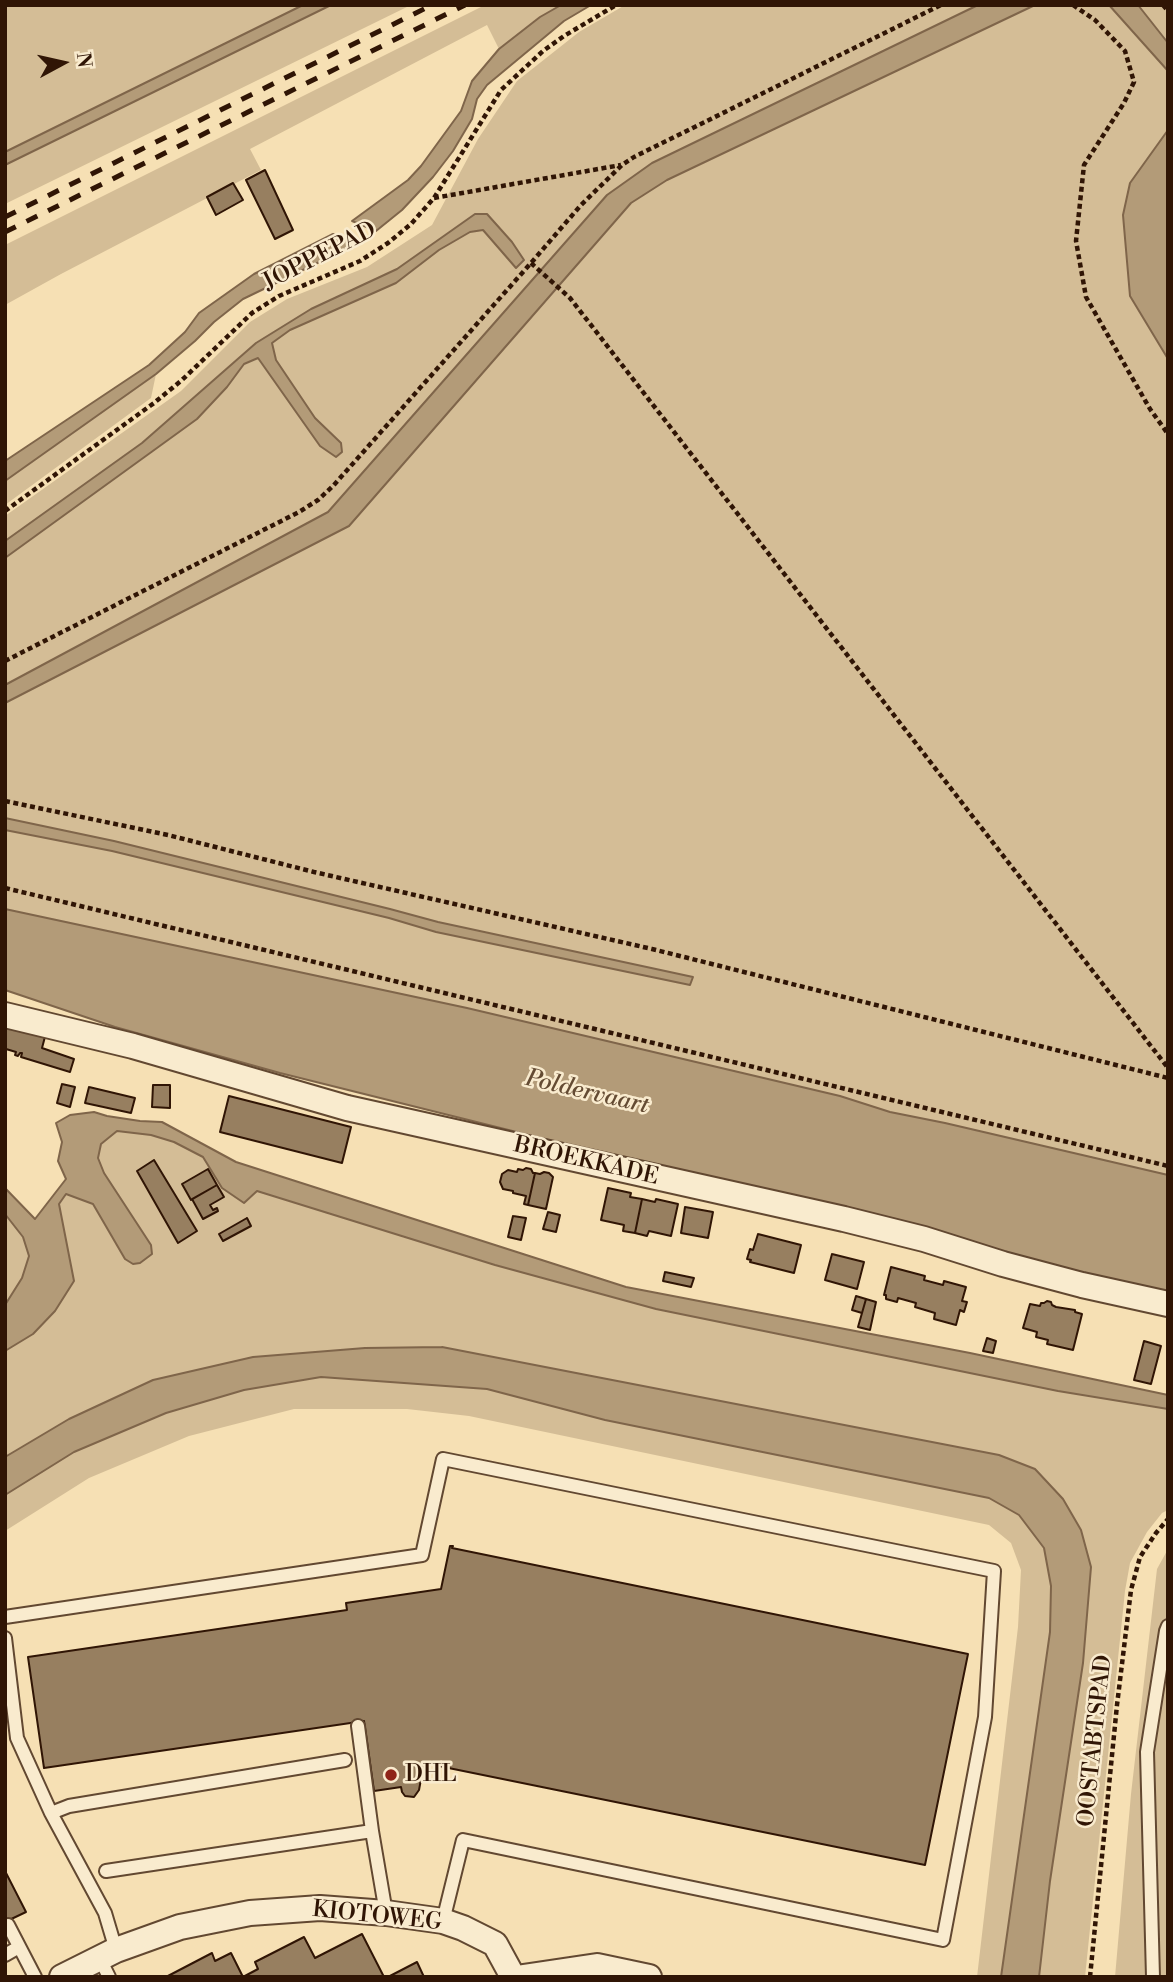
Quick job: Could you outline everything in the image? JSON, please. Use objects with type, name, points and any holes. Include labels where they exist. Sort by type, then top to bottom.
[{"type":"street","name":"BROEKKADE","points":[[5,1015],[133,1046],[347,1108],[844,1219],[924,1239],[1082,1285],[1168,1304]]},
{"type":"street","name":"KIOTOWEG","points":[[62,1977],[108,1961],[180,1927],[250,1913],[320,1908],[386,1913],[443,1921],[463,1928],[495,1944],[513,1977]]},
{"type":"street","points":[[523,1977],[597,1966],[649,1977]]},
{"type":"lane","points":[[5,1617],[422,1555],[443,1459],[994,1571],[985,1717],[943,1940],[463,1840],[443,1921]]},
{"type":"lane","points":[[1153,1977],[1147,1752],[1168,1626]]},
{"type":"lane","points":[[5,1638],[17,1738],[51,1814],[105,1913],[108,1961]]},
{"type":"lane","points":[[358,1726],[386,1913]]},
{"type":"lane","points":[[51,1814],[69,1806],[345,1760]]},
{"type":"lane","points":[[106,1871],[372,1831]]},
{"type":"lane","points":[[8,1925],[36,1977]]},
{"type":"lane","points":[[5,1955],[19,1947]]},
{"type":"path","name":"JOPPEPAD","points":[[5,511],[164,395],[252,313],[279,296],[360,261],[411,224],[434,198],[501,90],[542,51],[616,5]]},
{"type":"path","points":[[5,661],[318,500],[581,205],[622,165],[941,5]]},
{"type":"path","points":[[1073,5],[1096,20],[1125,51],[1134,82],[1124,103],[1084,165],[1076,241],[1086,297],[1150,409],[1168,434]]},
{"type":"path","points":[[1163,5],[1168,10]]},
{"type":"path","points":[[434,198],[622,165]]},
{"type":"path","points":[[531,263],[570,298],[1168,1068]]},
{"type":"path","points":[[5,801],[168,835],[314,872],[652,949],[1168,1078]]},
{"type":"path","points":[[5,888],[1168,1166]]},
{"type":"path","name":"OOSTABTSPAD","points":[[1090,1977],[1131,1590],[1140,1557],[1168,1519]]},
{"type":"shaded area","points":[[5,5],[303,5],[5,152]]},
{"type":"shaded area","points":[[331,5],[411,5],[5,204],[5,165]]},
{"type":"shaded area","points":[[485,5],[561,5],[540,17],[499,49],[487,25],[250,149],[261,170],[5,305],[5,245]]},
{"type":"shaded area","points":[[625,5],[1109,5],[1168,71],[1168,130],[1130,183],[1130,296],[1168,359],[1168,1175],[890,1112],[840,1096],[467,1008],[5,909],[5,516],[181,391],[250,322],[287,299],[367,267],[432,225],[478,139],[517,81],[579,32]]},
{"type":"shaded area","points":[[1138,5],[1168,5],[1168,43]]},
{"type":"shaded area","points":[[156,374],[151,398],[5,505],[5,481]]},
{"type":"shaded area","points":[[117,1131],[151,1135],[174,1142],[203,1157],[222,1188],[257,1191],[495,1265],[656,1309],[1058,1391],[1168,1409],[1168,1510],[1162,1513],[1147,1532],[1130,1563],[1125,1591],[1085,1977],[1039,1977],[1050,1881],[1083,1663],[1091,1567],[1035,1469],[999,1455],[442,1347],[365,1348],[253,1357],[153,1380],[69,1419],[5,1457],[5,1351],[33,1334],[55,1311],[73,1281],[59,1204],[67,1194],[93,1204],[125,1259],[98,1158],[101,1144]]},
{"type":"shaded area","points":[[5,1214],[24,1237],[29,1256],[22,1278],[5,1305]]},
{"type":"shaded area","points":[[321,1377],[487,1389],[605,1420],[989,1498],[1019,1515],[1044,1548],[1051,1586],[1050,1632],[1001,1977],[977,1977],[1018,1627],[1021,1570],[1011,1543],[989,1525],[469,1416],[407,1409],[294,1409],[189,1436],[89,1478],[5,1531],[5,1495],[74,1452],[166,1413],[244,1390]]},
{"type":"shaded area","points":[[1168,1549],[1168,1977],[1115,1977],[1131,1794],[1157,1569]]},
{"type":"water","points":[[303,5],[331,5],[5,165],[5,152]]},
{"type":"water","points":[[561,5],[591,5],[564,21],[487,85],[477,99],[472,119],[453,151],[402,210],[376,231],[352,221],[408,180],[421,166],[461,111],[472,81],[499,49],[540,17]]},
{"type":"water","points":[[978,5],[1035,5],[667,180],[631,203],[349,526],[5,703],[5,685],[328,512],[607,195],[652,163]]},
{"type":"water","points":[[1109,5],[1138,5],[1168,43],[1168,71]]},
{"type":"water","points":[[1168,130],[1168,359],[1130,296],[1123,215],[1130,183]]},
{"type":"water","points":[[475,214],[487,214],[512,242],[524,260],[516,268],[483,230],[470,232],[439,250],[396,283],[290,330],[272,343],[276,360],[315,418],[341,443],[342,452],[336,457],[320,446],[258,358],[244,364],[197,419],[5,558],[5,541],[142,443],[256,343],[311,309],[397,269]]},
{"type":"water","points":[[333,234],[354,243],[243,299],[156,374],[5,481],[5,461],[149,365],[185,332],[199,313],[254,274]]},
{"type":"water","points":[[5,818],[114,841],[438,922],[693,977],[690,985],[436,932],[389,918],[112,851],[5,830]]},
{"type":"water","name":"Poldervaart","points":[[5,909],[467,1008],[840,1096],[890,1112],[1168,1175],[1168,1292],[1106,1279],[280,1073],[115,1027],[5,990]]},
{"type":"water","points":[[94,1112],[140,1121],[162,1122],[236,1162],[626,1287],[970,1353],[1168,1395],[1168,1409],[1058,1391],[656,1309],[495,1265],[257,1191],[244,1203],[222,1188],[203,1157],[174,1142],[151,1135],[117,1131],[101,1144],[98,1158],[104,1173],[151,1245],[152,1254],[140,1263],[133,1264],[125,1259],[93,1204],[66,1194],[59,1204],[74,1281],[55,1311],[33,1334],[5,1351],[5,1305],[22,1278],[29,1256],[23,1237],[5,1214],[5,1188],[35,1219],[66,1179],[58,1161],[62,1142],[56,1123],[70,1115]]},
{"type":"water","points":[[442,1347],[999,1455],[1035,1469],[1063,1499],[1081,1530],[1091,1567],[1083,1663],[1050,1881],[1039,1977],[1001,1977],[1050,1632],[1051,1586],[1044,1548],[1019,1515],[989,1498],[605,1420],[487,1389],[321,1377],[244,1390],[166,1413],[74,1452],[5,1495],[5,1457],[69,1419],[153,1380],[253,1357],[365,1348]]},
{"type":"building","points":[[265,170],[293,230],[275,239],[246,180]]},
{"type":"building","points":[[233,183],[243,200],[216,215],[207,197]]},
{"type":"building","points":[[5,1020],[46,1033],[42,1048],[74,1059],[70,1072],[21,1057],[22,1053],[18,1056],[15,1055],[16,1052],[6,1049],[5,1053]]},
{"type":"building","points":[[62,1084],[75,1087],[70,1107],[57,1103]]},
{"type":"building","points":[[153,1085],[170,1085],[170,1108],[152,1107]]},
{"type":"building","points":[[89,1087],[135,1098],[131,1113],[85,1103]]},
{"type":"building","points":[[229,1096],[351,1127],[342,1163],[220,1132]]},
{"type":"building","points":[[154,1160],[197,1231],[178,1243],[137,1171]]},
{"type":"building","points":[[526,1168],[535,1173],[528,1205],[524,1204],[526,1196],[503,1189],[500,1182],[502,1174],[508,1170],[517,1172],[518,1169]]},
{"type":"building","points":[[208,1169],[217,1185],[191,1200],[182,1184]]},
{"type":"building","points":[[544,1172],[553,1177],[546,1209],[528,1205],[535,1173]]},
{"type":"building","points":[[217,1185],[224,1197],[210,1205],[213,1210],[217,1208],[218,1211],[203,1219],[192,1199]]},
{"type":"building","points":[[608,1188],[631,1193],[630,1197],[642,1199],[635,1233],[623,1231],[624,1225],[601,1220]]},
{"type":"building","points":[[642,1199],[678,1204],[671,1236],[649,1231],[647,1236],[635,1233]]},
{"type":"building","points":[[685,1207],[713,1212],[708,1238],[681,1233]]},
{"type":"building","points":[[548,1212],[560,1215],[556,1232],[543,1229]]},
{"type":"building","points":[[513,1216],[526,1218],[521,1240],[508,1237]]},
{"type":"building","points":[[247,1218],[251,1226],[223,1241],[219,1234]]},
{"type":"building","points":[[758,1234],[801,1245],[794,1273],[747,1259]]},
{"type":"building","points":[[832,1254],[864,1262],[857,1289],[825,1280]]},
{"type":"building","points":[[891,1267],[925,1276],[924,1280],[943,1285],[944,1281],[966,1287],[962,1301],[967,1302],[964,1312],[960,1310],[956,1325],[934,1319],[935,1313],[915,1307],[916,1303],[898,1298],[897,1302],[886,1299],[884,1295]]},
{"type":"building","points":[[665,1272],[694,1278],[691,1287],[663,1281]]},
{"type":"building","points":[[856,1296],[866,1299],[862,1313],[852,1310]]},
{"type":"building","points":[[866,1299],[876,1302],[870,1330],[858,1327]]},
{"type":"building","points":[[1047,1301],[1056,1307],[1082,1314],[1073,1350],[1047,1344],[1048,1340],[1036,1337],[1037,1332],[1023,1328],[1030,1304],[1040,1306]]},
{"type":"building","points":[[987,1338],[996,1341],[993,1353],[983,1351]]},
{"type":"building","points":[[1144,1341],[1161,1346],[1151,1384],[1134,1380]]},
{"type":"building","points":[[450,1546],[968,1654],[925,1865],[424,1763],[419,1790],[414,1797],[405,1796],[401,1787],[374,1791],[364,1721],[44,1768],[28,1657],[347,1610],[346,1603],[441,1589]]},
{"type":"building","points":[[5,1871],[26,1912],[5,1922]]},
{"type":"building","points":[[362,1934],[384,1977],[243,1977],[258,1969],[255,1962],[304,1937],[315,1958]]},
{"type":"building","points":[[212,1953],[215,1961],[231,1953],[243,1977],[166,1977]]},
{"type":"building","points":[[417,1962],[424,1977],[388,1977]]},
{"type":"railway","points":[[5,217],[432,5]]},
{"type":"railway","points":[[5,232],[465,5]]},
{"type":"place","name":"DHL","points":[[391,1775]]}]
